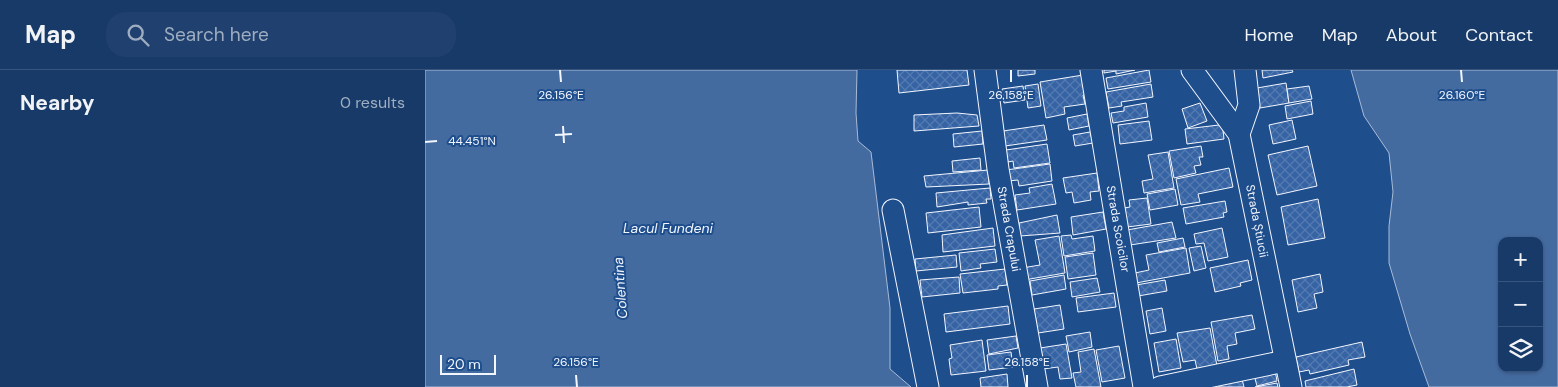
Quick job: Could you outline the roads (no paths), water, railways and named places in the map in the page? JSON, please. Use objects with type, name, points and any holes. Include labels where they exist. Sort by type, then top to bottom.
[{"type":"street","name":"Strada Crapului","points":[[985,70],[997,168],[1037,387]]},
{"type":"street","name":"Strada Scoicilor","points":[[1091,70],[1144,387]]},
{"type":"street","name":"Strada Știucii","points":[[1192,70],[1239,134],[1291,387]]},
{"type":"street","points":[[1239,134],[1249,105],[1245,70]]},
{"type":"street","points":[[893,210],[928,387]]},
{"type":"street","points":[[1159,387],[1285,361]]},
{"type":"water","name":"Lacul Fundeni","points":[[425,70],[857,70],[856,113],[858,141],[871,152],[890,308],[890,369],[911,387],[425,387]]},
{"type":"water","points":[[1351,70],[1558,70],[1558,387],[1429,387],[1410,334],[1389,263],[1389,226],[1393,192],[1389,153],[1364,116]]},
{"type":"water label","name":"Colentina","points":[[620,288]]}]
